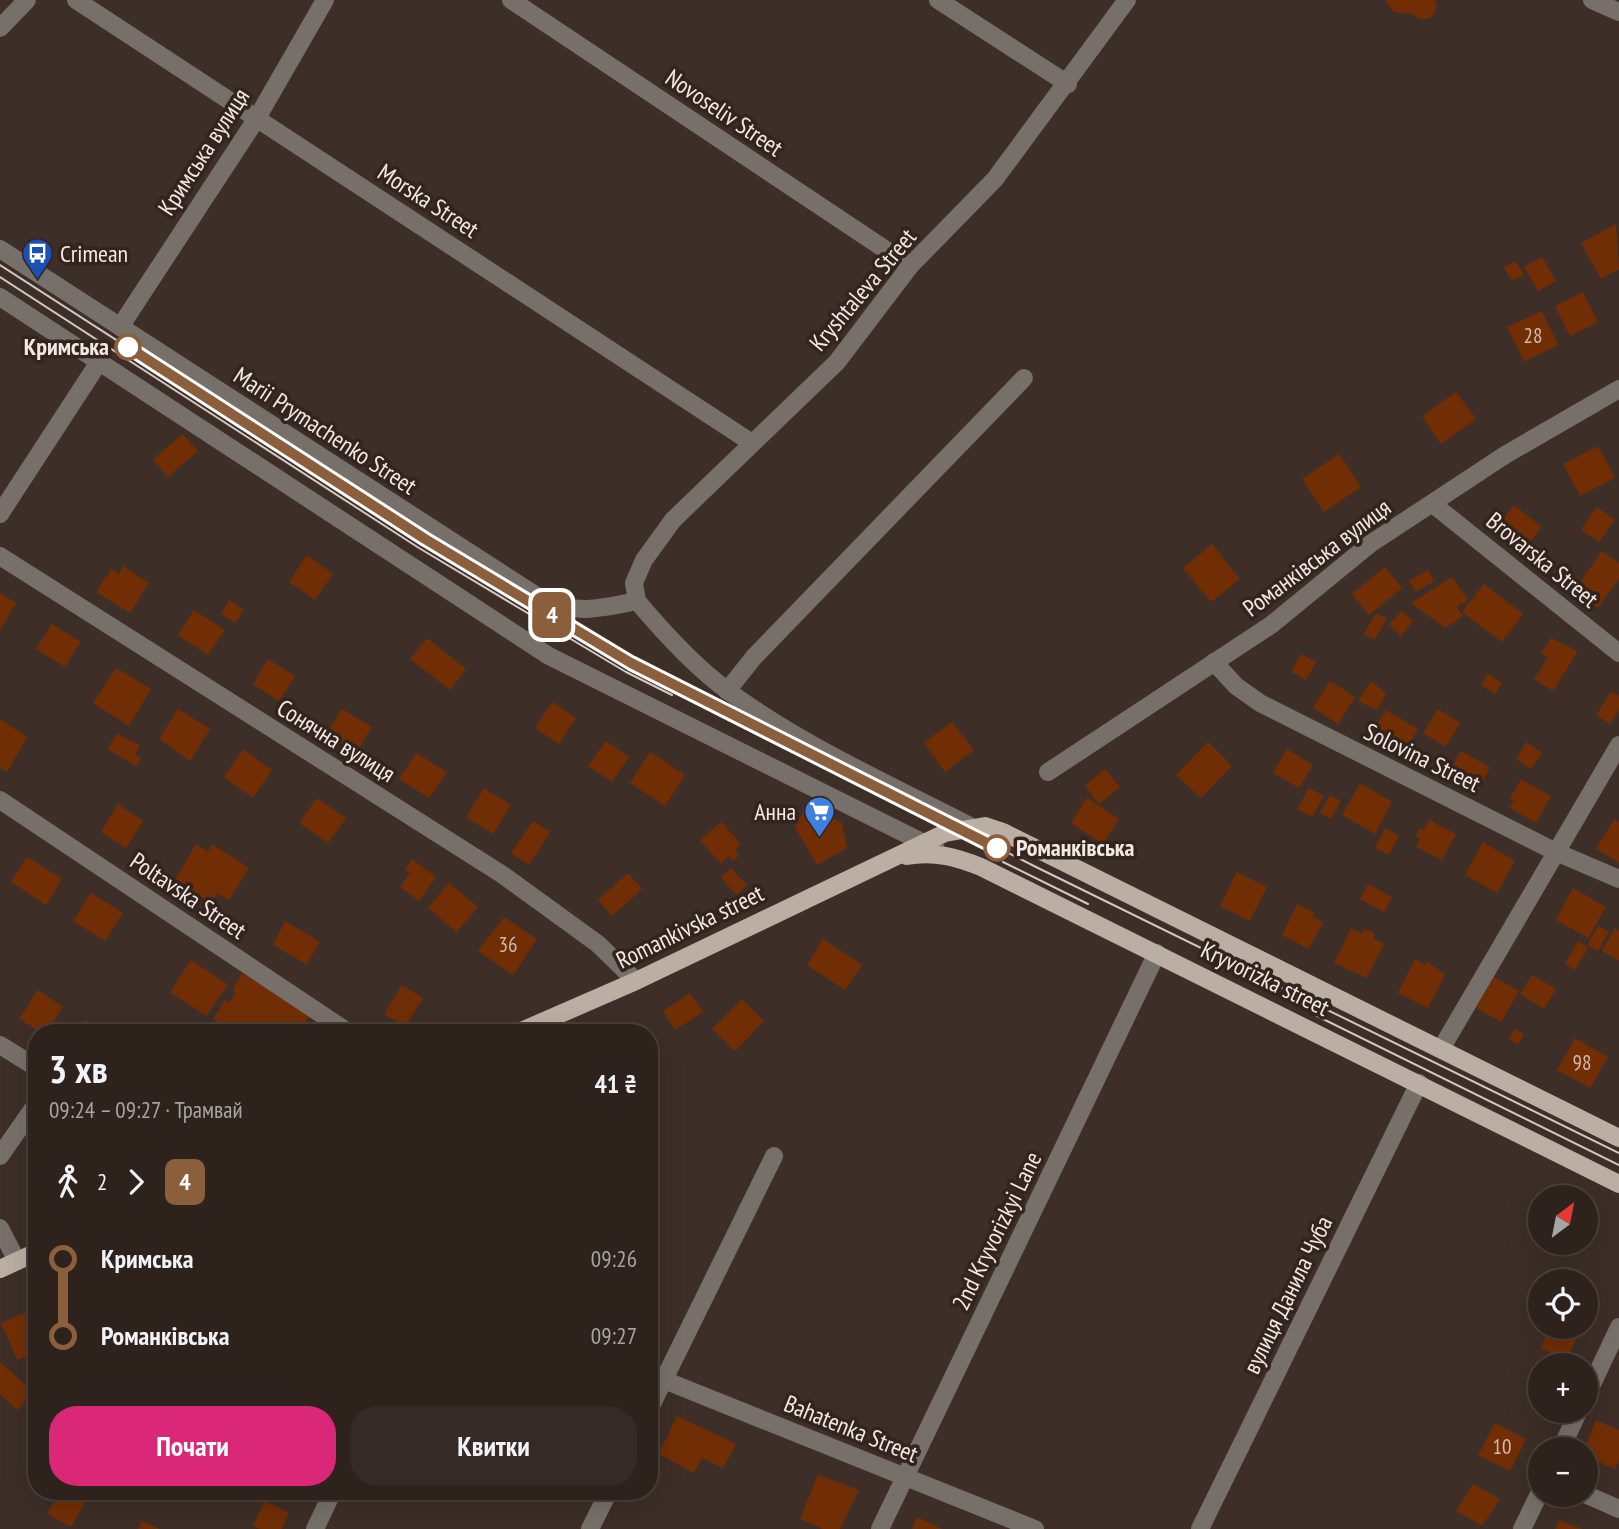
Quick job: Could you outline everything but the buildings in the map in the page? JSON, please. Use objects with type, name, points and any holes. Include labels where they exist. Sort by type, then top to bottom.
[{"type":"main road","points":[[879,862],[970,826]]},
{"type":"main road","name":"Kryvorizka street","points":[[970,826],[985,826],[1003,832],[1619,1138]]},
{"type":"main road","name":"Kryvorizka street","points":[[879,862],[923,853],[952,856],[1157,953],[1619,1184]]},
{"type":"main road","name":"Romankivska street","points":[[537,1024],[636,981],[879,862]]},
{"type":"main road","points":[[0,1269],[28,1256]]},
{"type":"street","points":[[0,28],[27,0]]},
{"type":"street","name":"Morska Street","points":[[76,0],[752,443]]},
{"type":"street","name":"Кримська вулиця","points":[[120,327],[257,118],[325,0]]},
{"type":"street","name":"Novoseliv Street","points":[[511,0],[911,266]]},
{"type":"street","points":[[938,0],[1068,84]]},
{"type":"street","name":"Kryshtaleva Street","points":[[638,601],[634,583],[643,560],[673,520],[836,362],[911,266],[995,179],[1068,84],[1127,0]]},
{"type":"street","points":[[1592,0],[1619,12]]},
{"type":"street","name":"Marii Prymachenko Street","points":[[0,249],[543,600],[565,610],[593,610],[638,601]]},
{"type":"street","points":[[0,297],[549,656],[952,856]]},
{"type":"street","points":[[0,514],[99,362]]},
{"type":"street","points":[[727,691],[754,657],[1024,378]]},
{"type":"street","name":"Романківська вулиця","points":[[1048,772],[1271,625],[1370,544],[1434,505],[1505,455],[1619,388]]},
{"type":"street","name":"Brovarska Street","points":[[1434,505],[1619,653]]},
{"type":"street","name":"Сонячна вулиця","points":[[0,556],[503,875],[598,944],[636,981]]},
{"type":"street","points":[[638,601],[663,631],[727,691],[803,740],[970,826]]},
{"type":"street","name":"Solovina Street","points":[[1214,662],[1236,686],[1260,703],[1556,852],[1619,879]]},
{"type":"street","points":[[1441,1049],[1619,746]]},
{"type":"street","name":"Poltavska Street","points":[[0,800],[336,1024]]},
{"type":"street","name":"2nd Kryvorizkyi Lane","points":[[880,1529],[1157,953]]},
{"type":"street","points":[[0,1045],[28,1062]]},
{"type":"street","name":"вулиця Данила Чуба","points":[[1200,1529],[1419,1083]]},
{"type":"street","points":[[0,1156],[28,1116]]},
{"type":"street","points":[[658,1375],[774,1156]]},
{"type":"street","points":[[0,1228],[17,1261]]},
{"type":"street","points":[[1598,1372],[1619,1327]]},
{"type":"street","name":"Bahatenka Street","points":[[658,1377],[1035,1529]]},
{"type":"street","points":[[1598,1499],[1619,1508]]},
{"type":"street","points":[[314,1529],[328,1500]]},
{"type":"street","points":[[590,1529],[604,1500]]},
{"type":"street","points":[[1522,1529],[1533,1507]]},
{"type":"tram line","points":[[0,265],[425,539],[631,663],[1036,867],[1619,1153]]},
{"type":"tram line","points":[[0,277],[419,548],[626,672],[672,695]]},
{"type":"tram line","name":"4","points":[[128,347],[425,539],[631,663],[997,848]]},
{"type":"tram line","points":[[1003,862],[1088,904]]},
{"type":"tram line","points":[[1317,1016],[1619,1165]]},
{"type":"place","name":"Crimean","points":[[37,281]]},
{"type":"place","name":"Кримська","points":[[128,347]]},
{"type":"place","name":"Анна","points":[[819,839]]},
{"type":"place","name":"Романківська","points":[[997,848]]}]
